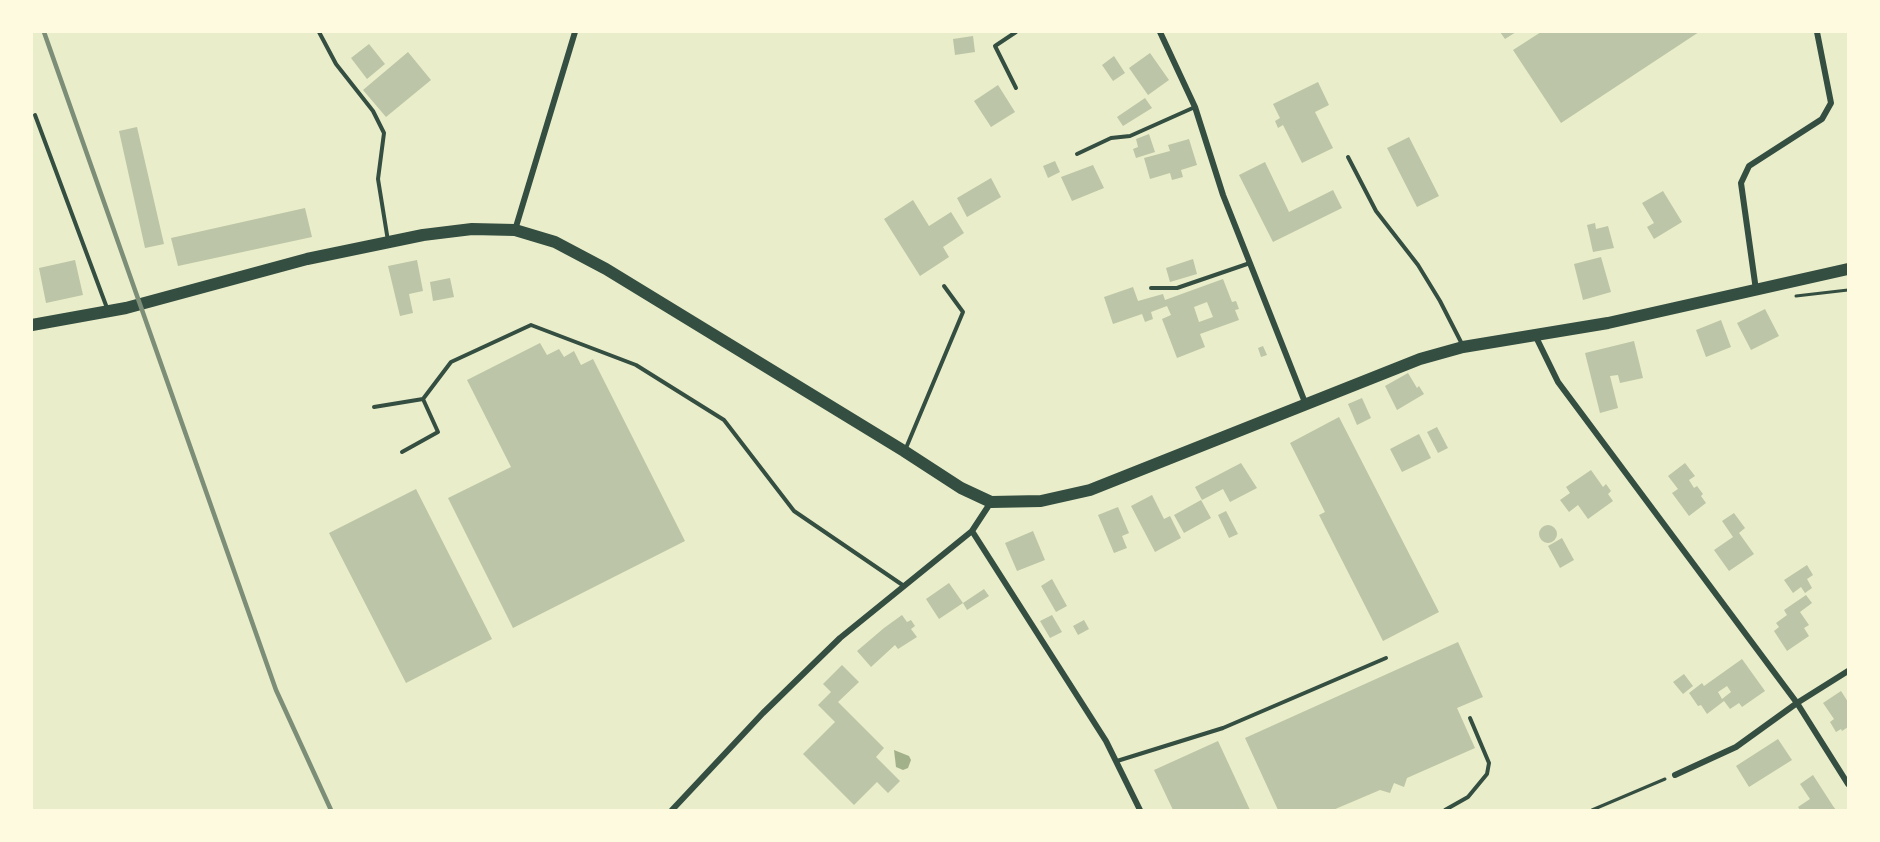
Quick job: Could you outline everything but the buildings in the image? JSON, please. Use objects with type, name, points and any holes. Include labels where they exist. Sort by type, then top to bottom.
[{"type":"main road","points":[[32,325],[108,312],[307,259],[388,242],[472,229],[515,230],[555,242],[606,269],[961,488],[991,501],[1041,501],[1090,490],[1420,359],[1463,347],[1608,323],[1848,269]]},
{"type":"street","points":[[515,230],[575,32]]},
{"type":"street","points":[[1160,32],[1195,107],[1222,195],[1306,406]]},
{"type":"street","points":[[1756,290],[1742,205],[1741,183],[1749,166],[1822,119],[1831,103],[1817,32]]},
{"type":"street","points":[[1535,335],[1558,382],[1797,703],[1848,784]]},
{"type":"street","points":[[672,810],[763,712],[840,638],[972,531],[991,501]]},
{"type":"street","points":[[972,531],[1106,741],[1140,810]]},
{"type":"street","points":[[1675,775],[1736,747],[1797,703],[1848,671]]},
{"type":"lane","points":[[319,32],[336,64],[373,111],[384,133],[378,179],[388,242]]},
{"type":"lane","points":[[1016,32],[995,46],[1016,88]]},
{"type":"lane","points":[[1077,154],[1111,138],[1130,136],[1195,107]]},
{"type":"lane","points":[[34,115],[108,312]]},
{"type":"lane","points":[[1348,157],[1376,211],[1418,265],[1440,301],[1463,347]]},
{"type":"lane","points":[[1151,288],[1176,288],[1250,263]]},
{"type":"lane","points":[[904,451],[963,312],[944,286]]},
{"type":"lane","points":[[374,407],[423,399],[452,362],[531,325],[636,365],[724,420],[794,511],[904,587]]},
{"type":"lane","points":[[402,452],[438,432],[423,399]]},
{"type":"lane","points":[[1117,761],[1223,728],[1386,658]]},
{"type":"lane","points":[[1444,810],[1468,797],[1487,774],[1489,763],[1470,718]]},
{"type":"path","points":[[1592,810],[1675,775]]},
{"type":"shaded area","points":[[894,750],[909,756],[911,760],[908,768],[903,770],[896,767]]},
{"type":"railway","points":[[44,32],[276,690],[331,810]]}]
